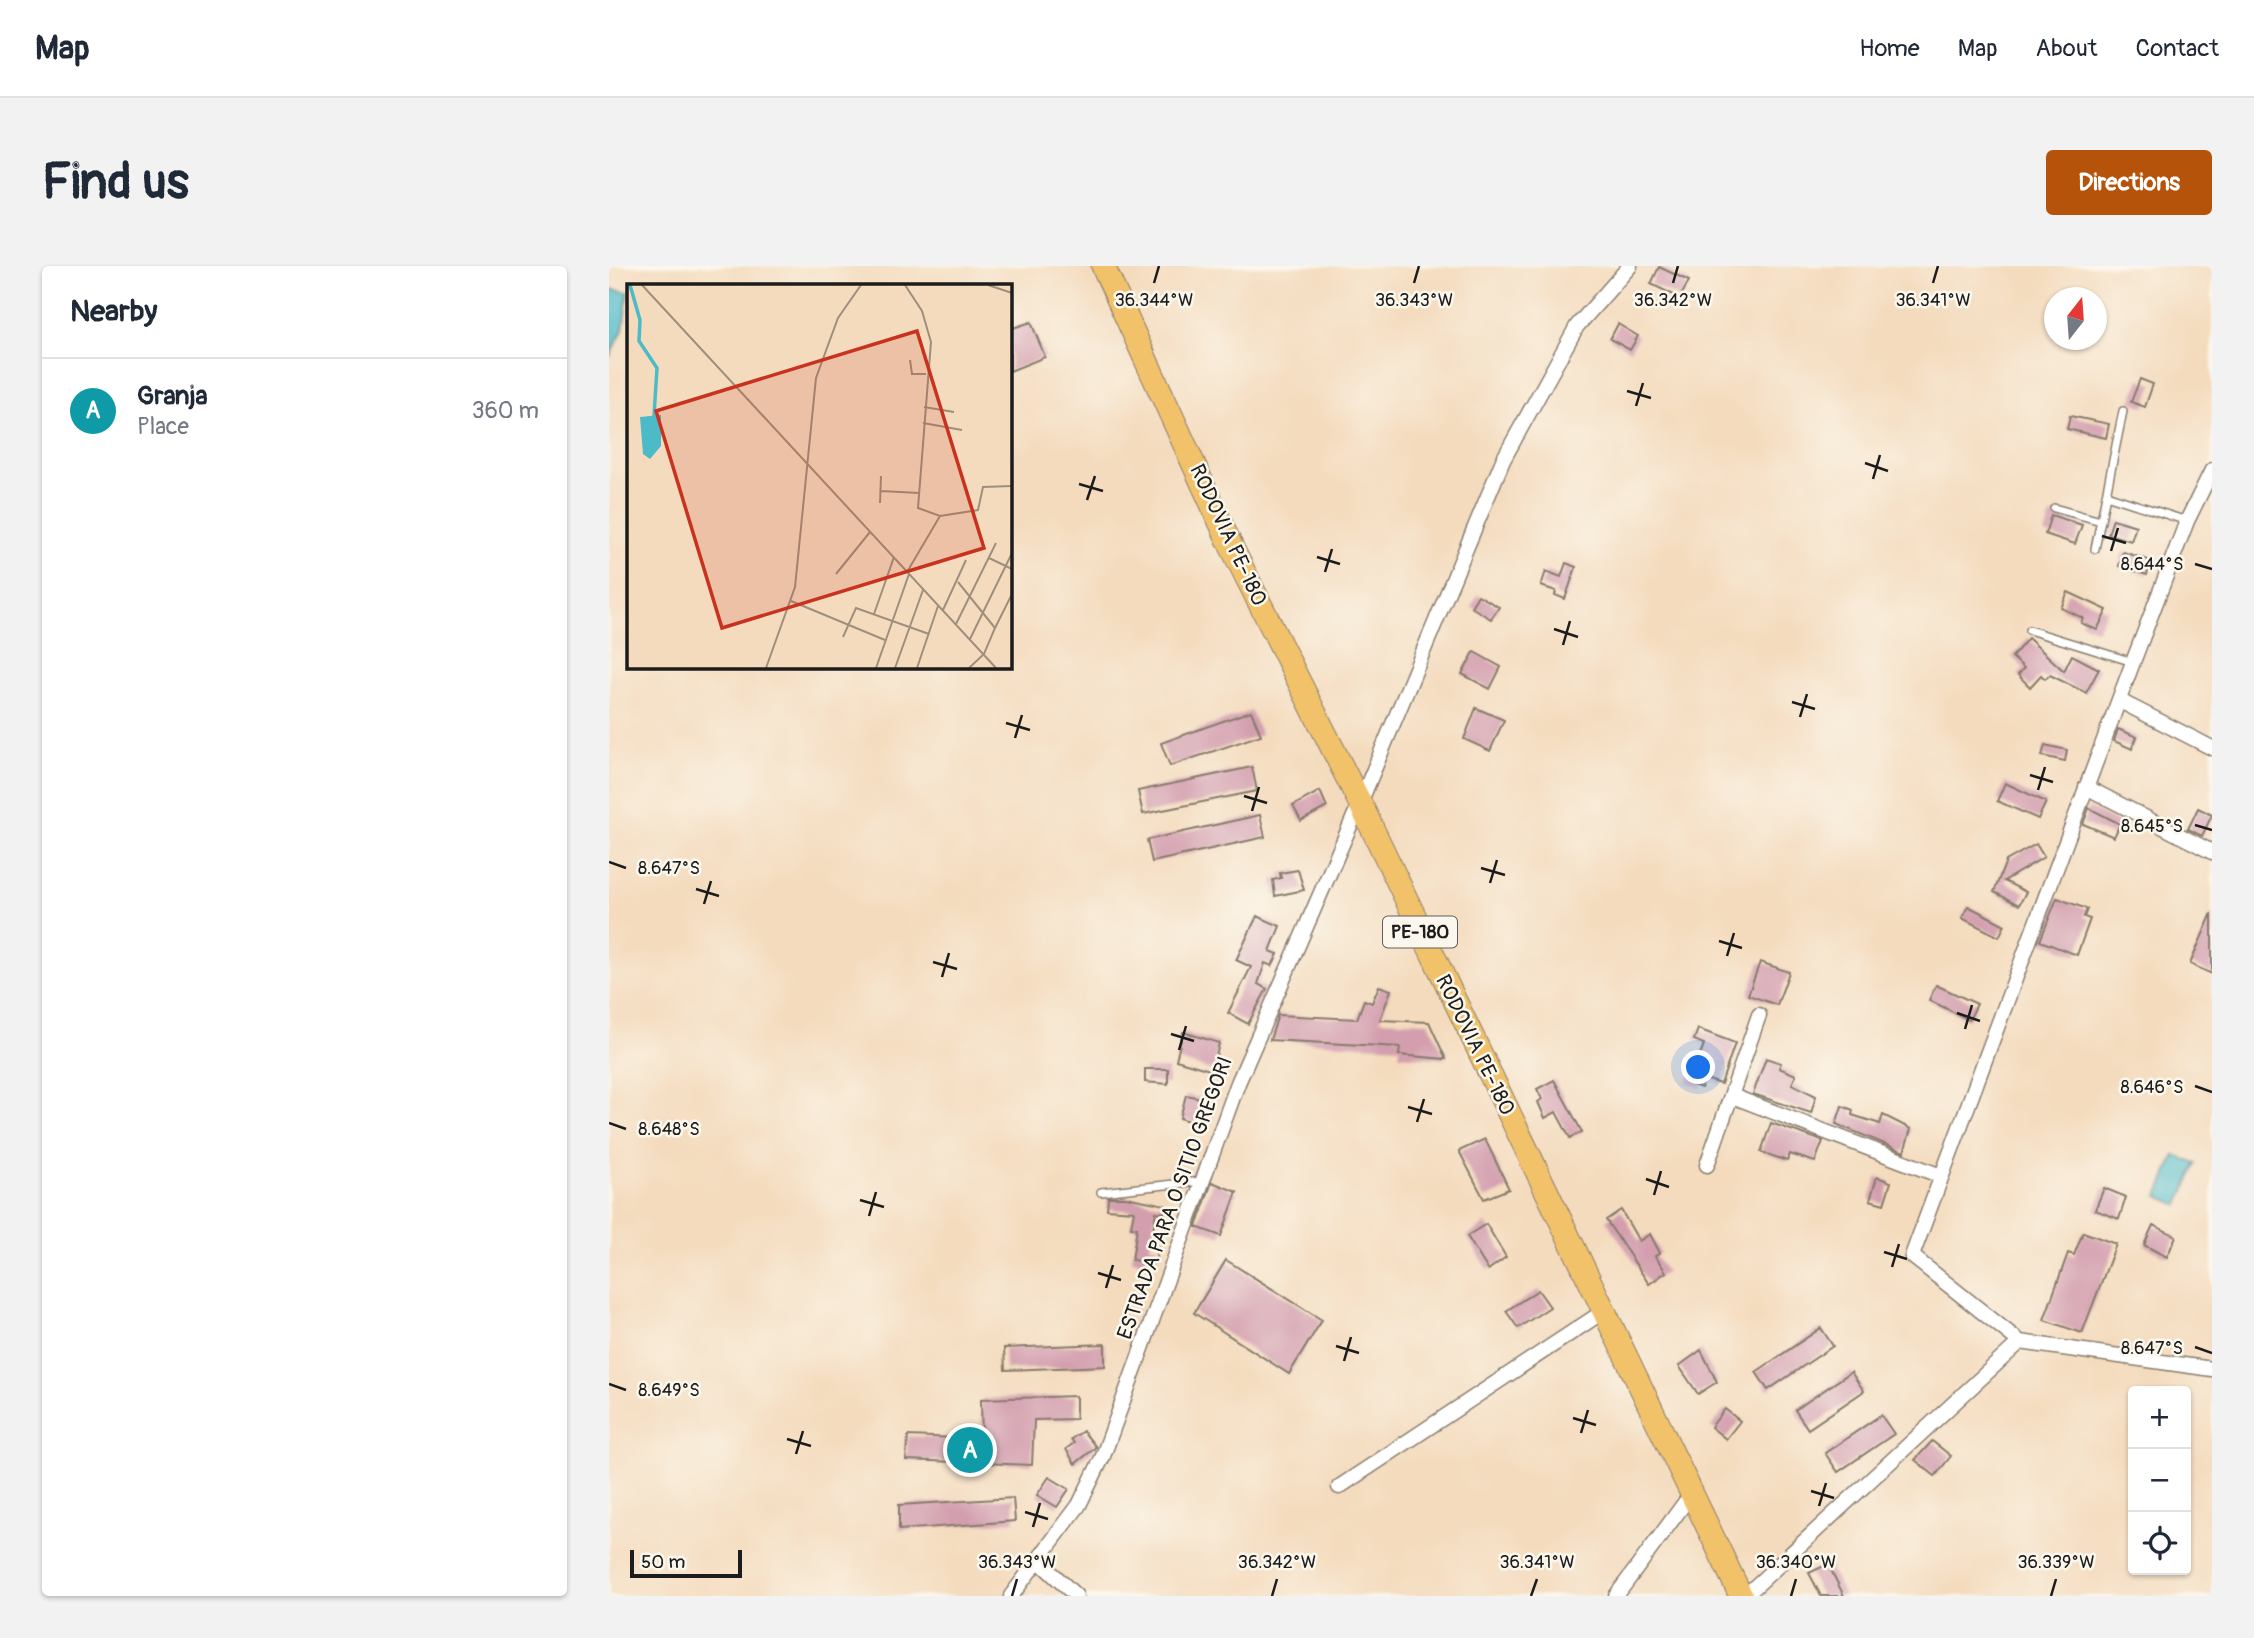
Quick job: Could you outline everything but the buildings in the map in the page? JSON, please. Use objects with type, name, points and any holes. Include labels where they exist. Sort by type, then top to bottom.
[{"type":"main road","name":"RODOVIA PE-180","points":[[1103,266],[1232,548],[1360,803],[1743,1596]]},
{"type":"street","name":"ESTRADA PARA O SITIO GREGORI","points":[[1011,1596],[1079,1505],[1103,1456],[1202,1181],[1272,999],[1360,803],[1503,460],[1577,326],[1630,266]]},
{"type":"street","points":[[2212,470],[2187,521],[2133,662],[1912,1256],[2020,1342],[2212,1369]]},
{"type":"street","points":[[2120,701],[2212,748]]},
{"type":"street","points":[[2086,788],[2212,852]]},
{"type":"street","points":[[1707,1165],[1759,1015]]},
{"type":"street","points":[[1732,1096],[1941,1175]]},
{"type":"street","points":[[1339,1488],[1604,1311]]},
{"type":"street","points":[[1743,1596],[2020,1342]]},
{"type":"street","points":[[1616,1596],[1692,1493]]},
{"type":"street","points":[[1039,1561],[1076,1596]]},
{"type":"lane","points":[[2095,549],[2123,411]]},
{"type":"lane","points":[[2106,495],[2187,521]]},
{"type":"lane","points":[[2054,508],[2101,521]]},
{"type":"lane","points":[[2029,630],[2133,662]]},
{"type":"lane","points":[[1101,1192],[1202,1181]]},
{"type":"water","points":[[609,289],[627,292],[627,300],[623,330],[609,357]]},
{"type":"water","points":[[2175,1155],[2196,1164],[2179,1205],[2158,1196]]},
{"type":"place","name":"Granja","points":[[970,1450]]}]
